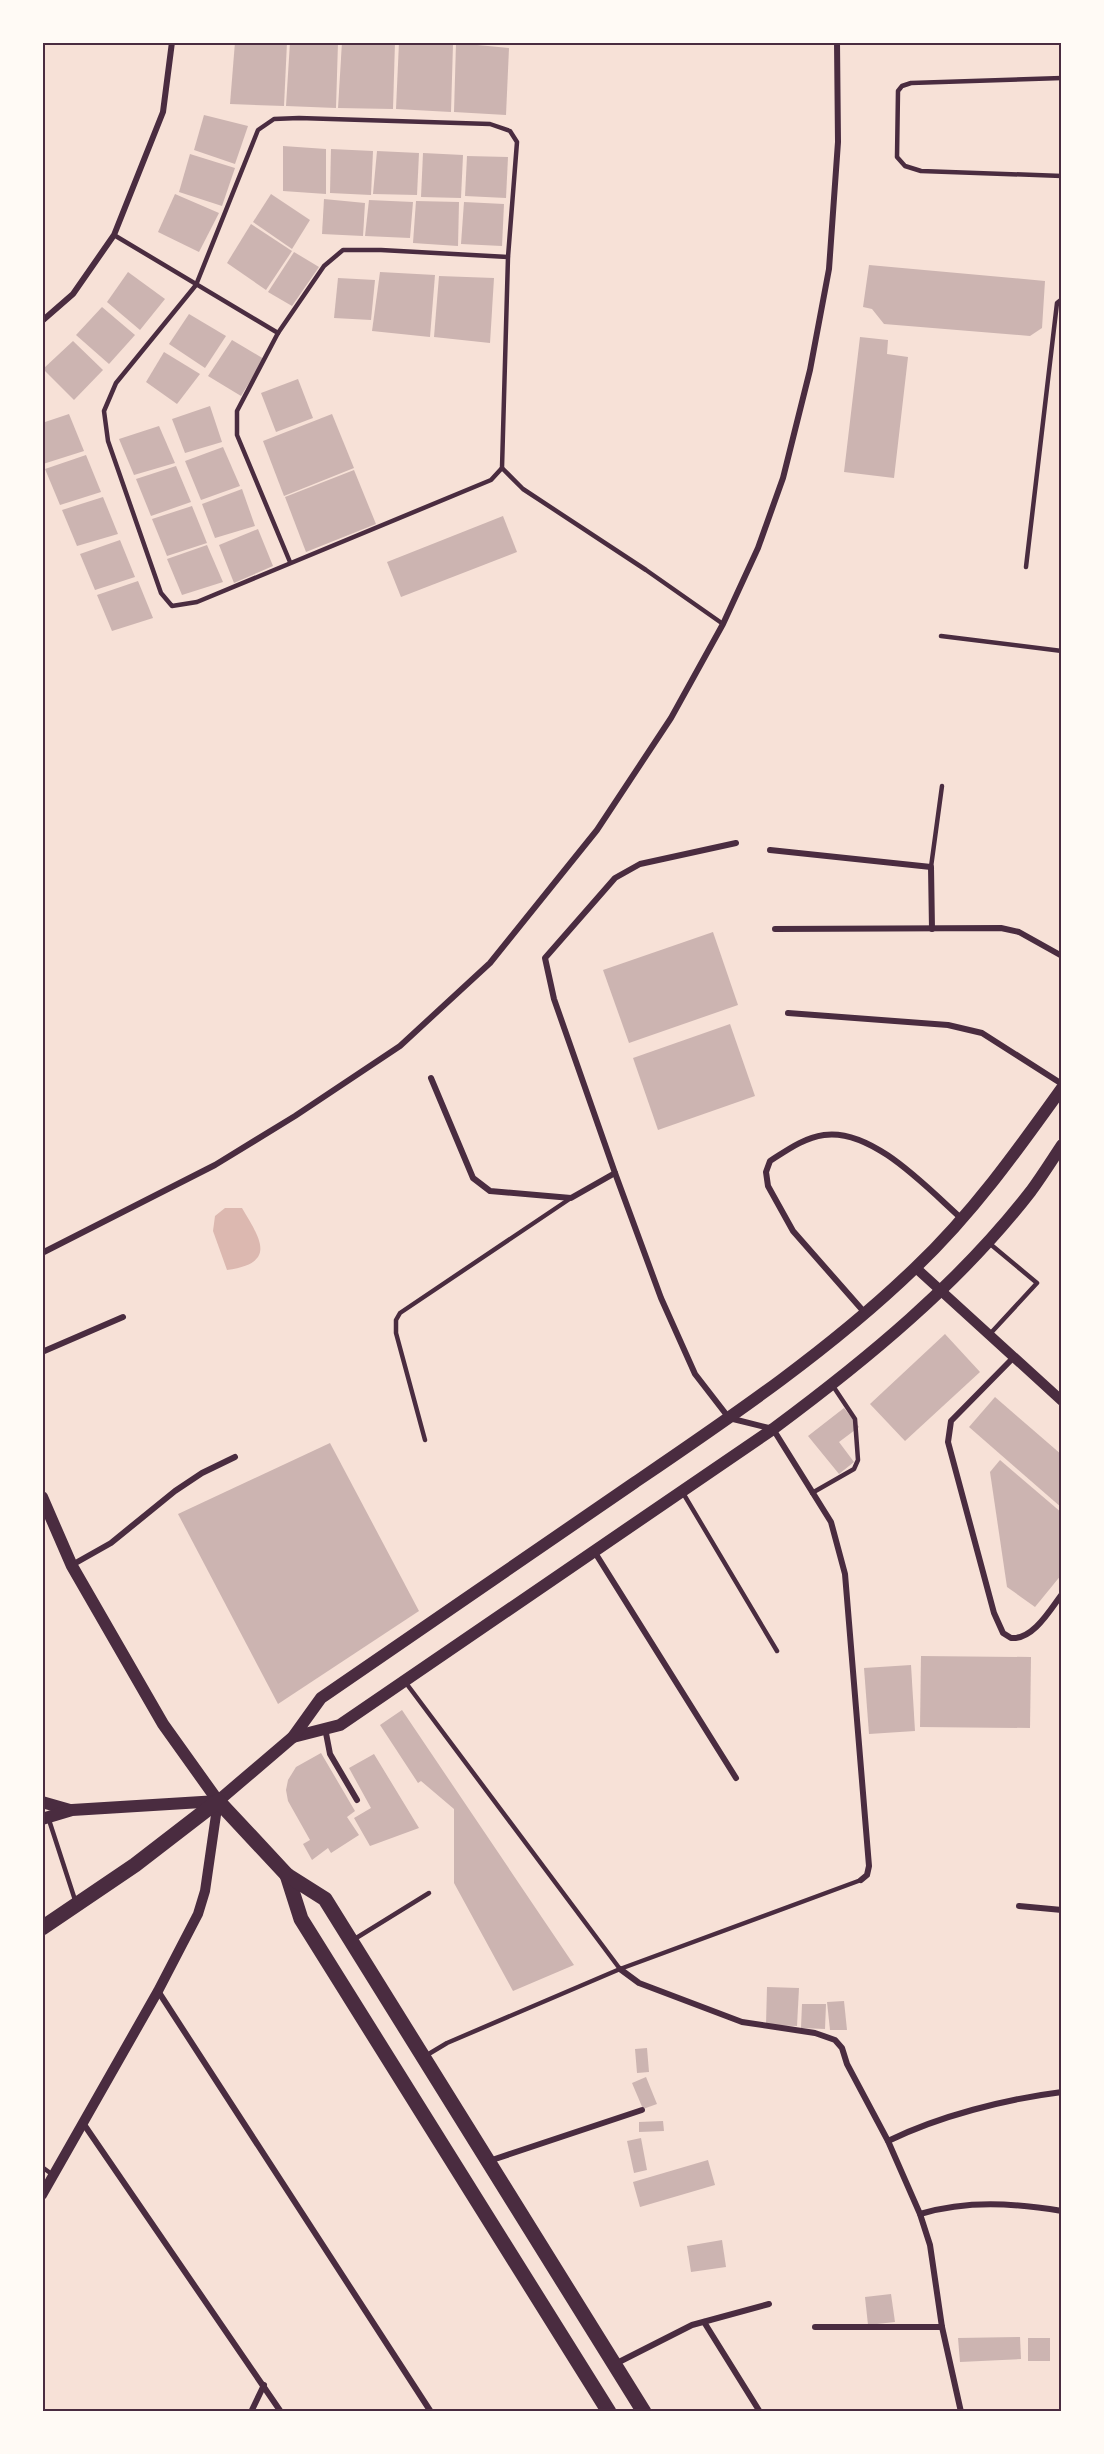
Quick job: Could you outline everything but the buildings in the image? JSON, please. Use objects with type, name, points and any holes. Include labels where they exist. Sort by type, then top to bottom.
[{"type":"main road","points":[[42,1928],[135,1865],[218,1800],[293,1737],[321,1698],[729,1418],[815,1355],[916,1268],[962,1219],[1004,1170],[1062,1086]]},
{"type":"main road","points":[[293,1737],[340,1725],[772,1429],[831,1384],[939,1291],[987,1241],[1031,1190],[1062,1145]]},
{"type":"main road","points":[[42,1497],[72,1566],[163,1724],[218,1800],[287,1875],[325,1899],[644,2412]]},
{"type":"main road","points":[[45,1818],[72,1810],[218,1800]]},
{"type":"main road","points":[[42,1802],[72,1810]]},
{"type":"main road","points":[[287,1875],[301,1919],[609,2412]]},
{"type":"street","points":[[42,321],[73,294],[114,235],[163,112],[172,42]]},
{"type":"street","points":[[42,1252],[215,1165],[304,1110],[400,1046],[490,963],[597,830],[671,718],[723,624],[758,548],[783,478],[810,370],[829,268],[838,142],[837,42]]},
{"type":"street","points":[[736,843],[640,864],[615,878],[545,958],[554,999],[615,1173],[662,1298],[695,1374],[729,1418],[772,1429],[831,1522],[845,1574],[869,1866],[867,1875],[861,1880]]},
{"type":"street","points":[[770,850],[932,867],[932,929]]},
{"type":"street","points":[[775,929],[1001,928],[1018,932],[1062,956]]},
{"type":"street","points":[[789,1013],[948,1024],[971,1030],[982,1033],[1062,1086]]},
{"type":"street","points":[[430,1078],[473,1178],[490,1191],[571,1198],[615,1173]]},
{"type":"street","points":[[865,1313],[793,1231],[768,1186],[766,1172],[770,1161],[798,1144],[823,1135],[842,1135],[861,1140],[892,1159],[962,1219]]},
{"type":"street","points":[[916,1268],[1062,1401]]},
{"type":"street","points":[[42,1352],[123,1317]]},
{"type":"street","points":[[1014,1358],[951,1421],[948,1442],[994,1613],[1003,1633],[1011,1638],[1025,1636],[1062,1594]]},
{"type":"street","points":[[72,1566],[111,1543],[175,1491],[202,1473],[234,1457]]},
{"type":"street","points":[[594,1551],[736,1778]]},
{"type":"street","points":[[325,1728],[330,1754],[357,1800]]},
{"type":"street","points":[[42,2195],[158,1991],[198,1914],[205,1891],[218,1800]]},
{"type":"street","points":[[1018,1906],[1062,1910]]},
{"type":"street","points":[[620,1969],[639,1983],[742,2022],[815,2033],[835,2040],[843,2049],[847,2064],[888,2141],[920,2214],[930,2245],[942,2327],[961,2412]]},
{"type":"street","points":[[158,1991],[431,2412]]},
{"type":"street","points":[[888,2141],[920,2125],[1035,2096],[1062,2092]]},
{"type":"street","points":[[488,2162],[642,2110]]},
{"type":"street","points":[[83,2123],[281,2412]]},
{"type":"street","points":[[920,2214],[947,2206],[1005,2203],[1062,2211]]},
{"type":"street","points":[[614,2364],[704,2322],[769,2304]]},
{"type":"street","points":[[704,2322],[760,2412]]},
{"type":"street","points":[[815,2327],[942,2327]]},
{"type":"street","points":[[251,2412],[264,2385]]},
{"type":"lane","points":[[1062,78],[911,83],[902,86],[898,91],[897,157],[905,166],[921,171],[1062,176]]},
{"type":"lane","points":[[274,119],[490,124],[510,131],[517,142],[508,257],[502,468],[491,480],[197,602],[172,606],[161,593],[108,441],[104,411],[116,383],[196,285],[258,130],[274,119]]},
{"type":"lane","points":[[114,235],[278,333]]},
{"type":"lane","points":[[290,562],[237,435],[237,411],[278,333],[324,266],[343,250],[508,257]]},
{"type":"lane","points":[[1026,567],[1057,303],[1062,299]]},
{"type":"lane","points":[[502,468],[524,489],[723,624]]},
{"type":"lane","points":[[941,636],[1062,651]]},
{"type":"lane","points":[[932,867],[942,786]]},
{"type":"lane","points":[[425,1440],[396,1333],[396,1320],[400,1313],[571,1198]]},
{"type":"lane","points":[[987,1241],[1037,1283],[989,1335]]},
{"type":"lane","points":[[812,1493],[854,1469],[858,1460],[855,1419],[831,1384]]},
{"type":"lane","points":[[682,1491],[777,1651]]},
{"type":"lane","points":[[404,1680],[620,1969]]},
{"type":"lane","points":[[45,1818],[76,1904]]},
{"type":"lane","points":[[423,2058],[447,2043],[620,1969],[861,1880]]},
{"type":"lane","points":[[351,1941],[429,1893]]},
{"type":"lane","points":[[42,2167],[53,2175]]},
{"type":"shaded area","points":[[225,1208],[242,1208],[255,1230],[260,1248],[259,1256],[253,1262],[243,1267],[227,1270],[213,1231],[215,1216]]}]
